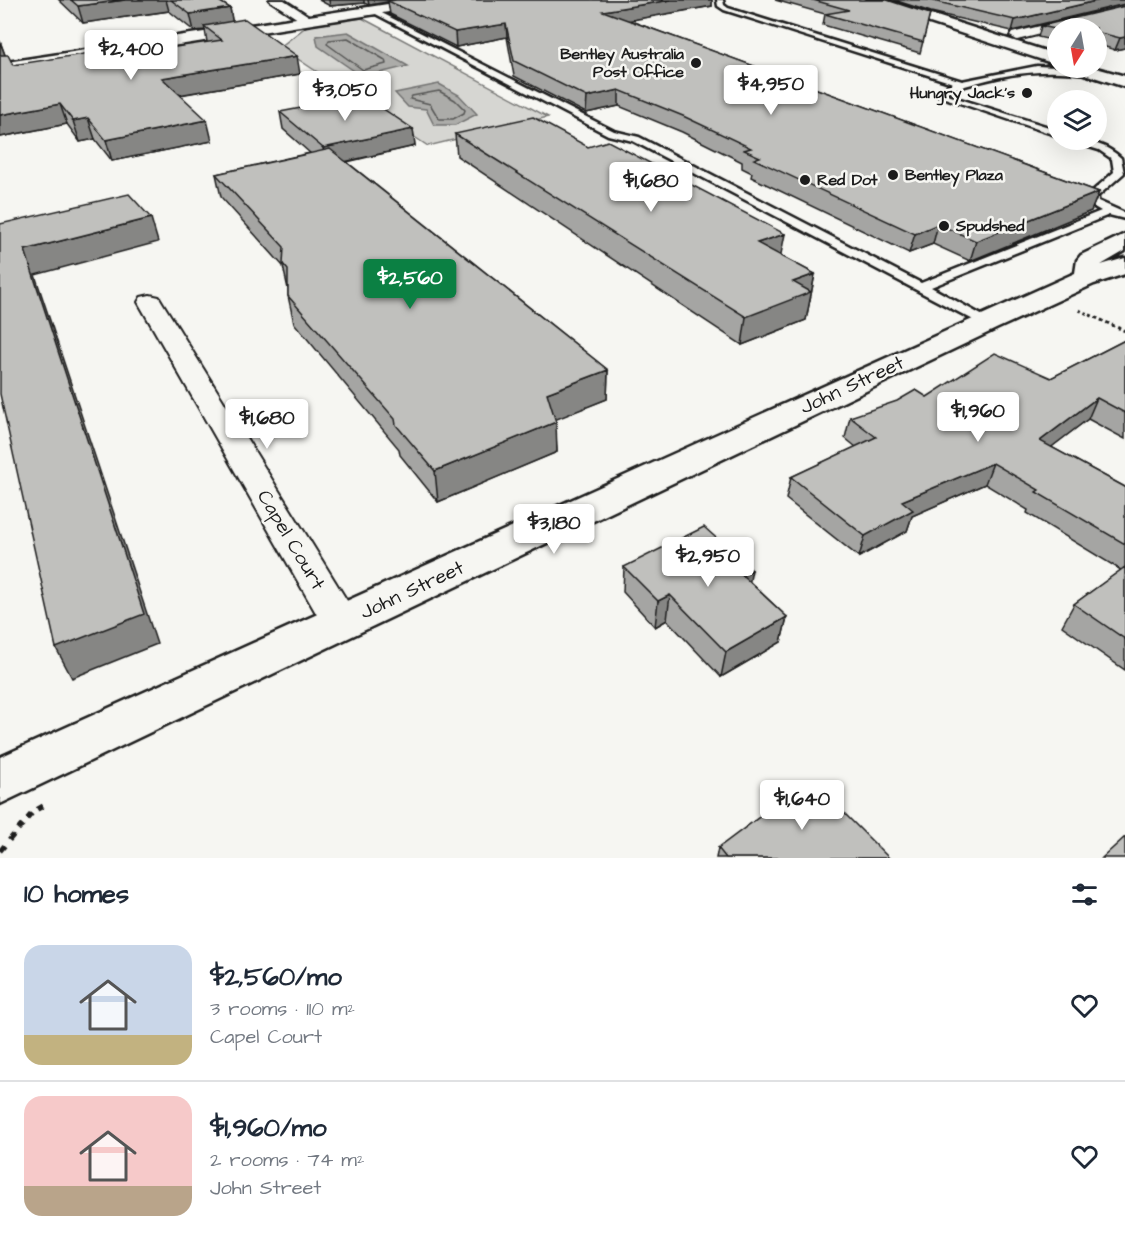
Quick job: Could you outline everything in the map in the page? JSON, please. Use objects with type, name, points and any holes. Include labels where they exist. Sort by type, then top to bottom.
[{"type":"main road","points":[[0,68],[440,0]]},
{"type":"main road","points":[[874,0],[1047,56]]},
{"type":"main road","points":[[903,0],[1047,46]]},
{"type":"main road","points":[[1107,69],[1125,71]]},
{"type":"main road","points":[[1107,72],[1125,82]]},
{"type":"main road","points":[[1085,278],[1090,260],[1125,241]]},
{"type":"main road","name":"John Street","points":[[0,781],[988,322],[1085,278],[1125,266]]},
{"type":"street","points":[[275,0],[309,20]]},
{"type":"street","points":[[1017,36],[1125,9]]},
{"type":"street","name":"Capel Court","points":[[150,302],[341,623]]},
{"type":"lane","points":[[720,0],[726,9],[963,84]]},
{"type":"lane","points":[[372,10],[611,134],[636,139],[988,322]]},
{"type":"lane","points":[[1038,53],[1036,61],[1009,72],[963,84],[937,94],[1047,129]]},
{"type":"lane","points":[[1009,72],[1047,68]]},
{"type":"lane","points":[[1105,150],[1116,158],[1119,173],[1093,195],[1094,202],[1109,211],[1125,216]]},
{"type":"lane","points":[[921,287],[1109,211]]},
{"type":"path","points":[[1048,295],[1125,331]]},
{"type":"shaded area","points":[[362,18],[548,117],[428,146],[280,47],[307,26]]},
{"type":"water","points":[[348,32],[408,66],[363,77],[318,46],[316,36]]},
{"type":"water","points":[[439,84],[459,95],[477,114],[455,125],[434,125],[426,109],[408,107],[395,93]]},
{"type":"building","points":[[71,0],[125,0],[78,6]]},
{"type":"building","points":[[171,0],[217,0],[230,8],[190,14]]},
{"type":"building","points":[[671,0],[603,11],[1099,192],[976,241],[938,224],[915,234],[754,159],[760,157],[744,150],[751,148],[683,116],[619,90],[587,97],[514,61],[506,24],[455,32],[388,1]]},
{"type":"building","points":[[813,0],[887,0],[930,14],[923,42],[825,14],[849,10]]},
{"type":"building","points":[[929,0],[1100,0],[1015,20]]},
{"type":"building","points":[[1125,6],[1125,37],[1107,35],[1107,18],[1075,18]]},
{"type":"building","points":[[245,19],[297,56],[162,78],[207,120],[106,140],[88,118],[73,121],[60,104],[0,115],[0,55],[8,55],[13,65],[129,47],[136,53],[222,40],[204,26]]},
{"type":"building","points":[[364,96],[413,129],[323,148],[280,112]]},
{"type":"building","points":[[533,117],[588,147],[608,141],[785,234],[757,243],[815,274],[793,282],[811,292],[746,317],[455,134]]},
{"type":"building","points":[[330,149],[608,370],[547,393],[556,422],[435,471],[396,425],[395,419],[288,296],[288,270],[283,264],[284,247],[216,174]]},
{"type":"building","points":[[129,194],[151,218],[25,250],[144,614],[56,648],[0,394],[0,224]]},
{"type":"building","points":[[1125,340],[1125,413],[1097,398],[1040,441],[1125,487],[1125,544],[1036,492],[1039,490],[993,463],[902,501],[913,510],[865,536],[791,477],[876,437],[850,417],[897,401],[916,390],[927,397],[995,353],[1051,378]]},
{"type":"building","points":[[704,527],[752,570],[742,575],[787,617],[726,652],[670,595],[658,601],[624,567]]},
{"type":"building","points":[[1125,567],[1125,639],[1074,604]]},
{"type":"building","points":[[810,779],[889,858],[726,858],[718,848]]},
{"type":"building","points":[[1125,837],[1125,858],[1102,858]]},
{"type":"place","name":"Bentley Australia Post Office","points":[[696,63]]},
{"type":"place","name":"Hungry Jack's","points":[[1027,93]]},
{"type":"place","name":"Bentley Plaza","points":[[893,175]]},
{"type":"place","name":"Red Dot","points":[[805,180]]},
{"type":"place","name":"Spudshed","points":[[944,226]]}]
